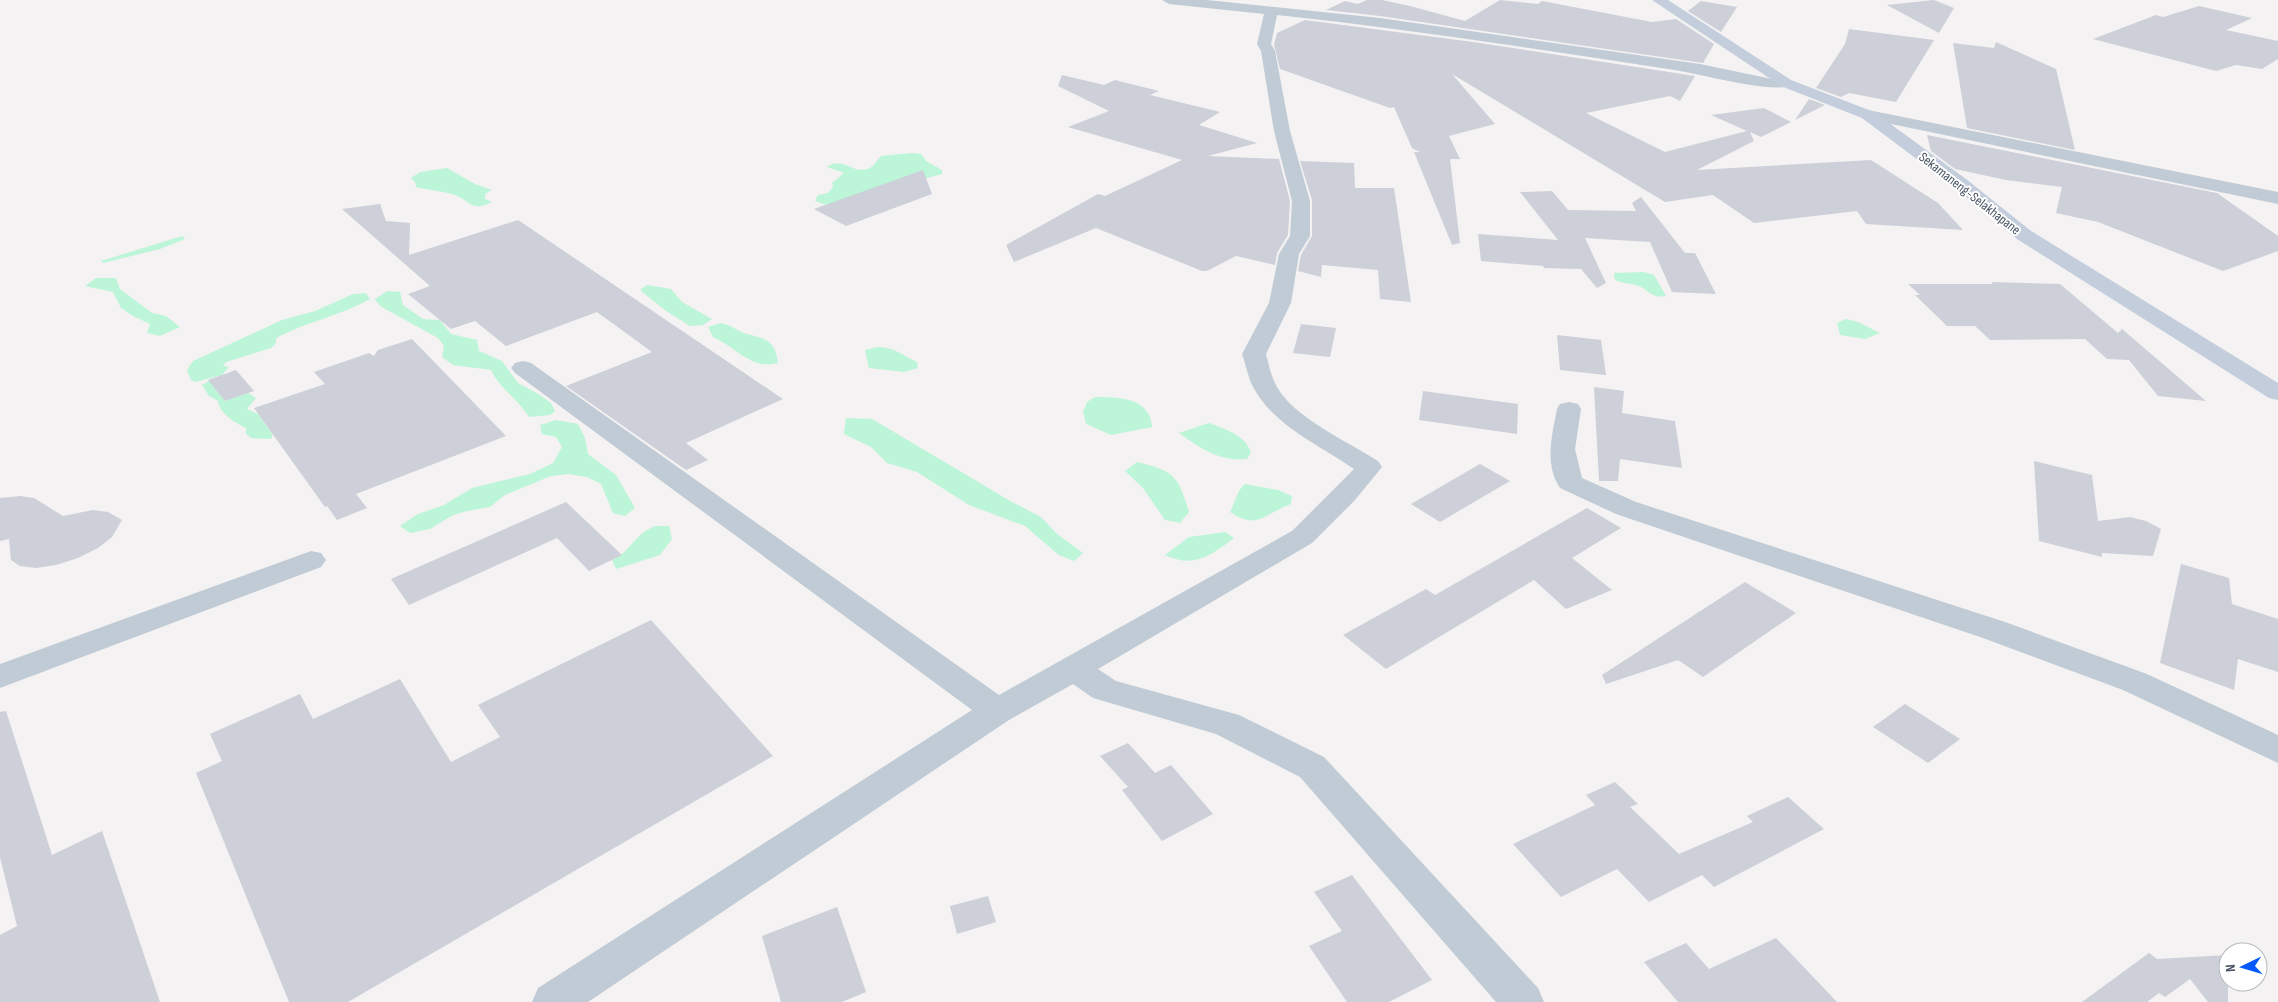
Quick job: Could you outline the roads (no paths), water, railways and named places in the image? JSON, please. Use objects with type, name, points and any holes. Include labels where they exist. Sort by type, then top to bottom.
[{"type":"street","points":[[1169,0],[1380,22],[1700,69],[1772,84],[1786,82]]},
{"type":"street","name":"Sekamaneng-Selakhapane","points":[[1659,0],[1786,82],[1868,115],[1960,183],[2024,235],[2278,393]]},
{"type":"street","points":[[552,1002],[997,711],[1074,670],[1302,537],[1331,507],[1349,493],[1369,467],[1281,407],[1266,389],[1254,354],[1280,303],[1288,254],[1300,236],[1301,201],[1282,131],[1268,51],[1264,44],[1271,12]]},
{"type":"street","points":[[1868,115],[2278,198]]},
{"type":"street","points":[[523,368],[997,711]]},
{"type":"street","points":[[1569,409],[1562,449],[1570,482],[1626,508],[1994,630],[2135,682],[2278,750]]},
{"type":"street","points":[[0,676],[311,560]]},
{"type":"street","points":[[1074,670],[1105,690],[1227,724],[1312,767],[1523,1002]]}]
